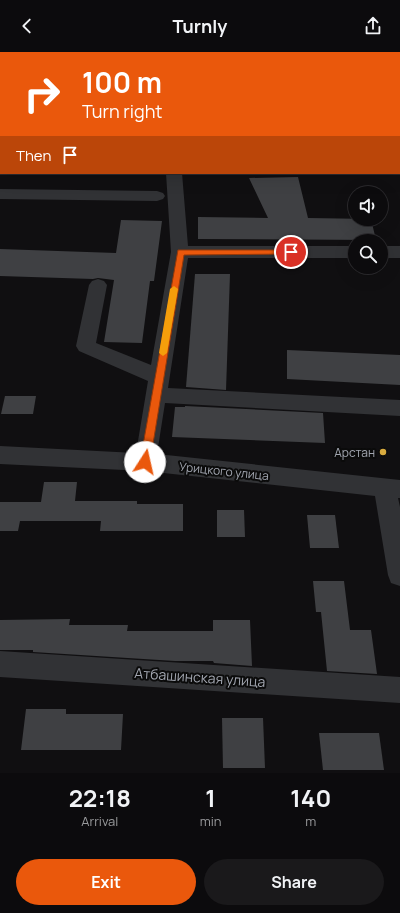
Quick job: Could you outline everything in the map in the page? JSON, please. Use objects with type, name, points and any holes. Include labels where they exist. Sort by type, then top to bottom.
[{"type":"street","points":[[145,462],[180,252],[174,174]]},
{"type":"street","points":[[0,194],[157,196]]},
{"type":"street","points":[[180,252],[348,252]]},
{"type":"street","points":[[388,252],[400,252]]},
{"type":"street","points":[[98,285],[86,346],[158,386],[400,408]]},
{"type":"street","name":"Урицкого улица","points":[[0,455],[145,462],[393,488]]},
{"type":"street","points":[[393,488],[400,575]]},
{"type":"street","name":"Атбашинская улица","points":[[0,664],[400,690]]},
{"type":"building","points":[[298,177],[308,218],[348,219],[348,226],[373,226],[375,234],[348,234],[348,240],[198,239],[198,217],[268,218],[249,178]]},
{"type":"building","points":[[121,220],[162,221],[154,281],[150,281],[142,343],[104,342],[114,280],[98,278],[0,276],[0,249],[116,253]]},
{"type":"building","points":[[195,274],[230,274],[226,390],[186,387]]},
{"type":"building","points":[[287,350],[400,355],[400,385],[287,379]]},
{"type":"building","points":[[5,396],[36,396],[33,414],[1,414]]},
{"type":"building","points":[[185,406],[323,413],[325,443],[172,437],[175,407]]},
{"type":"building","points":[[44,482],[77,482],[75,501],[137,501],[137,504],[183,504],[183,531],[100,531],[101,521],[20,521],[18,531],[0,531],[0,502],[41,502]]},
{"type":"building","points":[[217,510],[244,510],[245,537],[217,537]]},
{"type":"building","points":[[307,515],[335,515],[339,548],[310,548]]},
{"type":"building","points":[[313,581],[344,581],[350,630],[371,630],[377,674],[327,671],[321,612],[316,612]]},
{"type":"building","points":[[70,619],[69,625],[128,625],[127,631],[213,631],[213,620],[250,620],[252,666],[214,663],[213,661],[175,661],[33,652],[33,650],[0,650],[0,620]]},
{"type":"building","points":[[26,709],[66,709],[66,714],[123,714],[121,750],[21,750]]},
{"type":"building","points":[[222,718],[263,718],[265,768],[223,768]]},
{"type":"building","points":[[319,733],[379,733],[384,770],[323,770]]},
{"type":"slow traffic","points":[[163,353],[174,289]]},
{"type":"place","name":"Арстан","points":[[383,452]]},
{"type":"route","points":[[145,462],[180,252],[291,252]]}]
